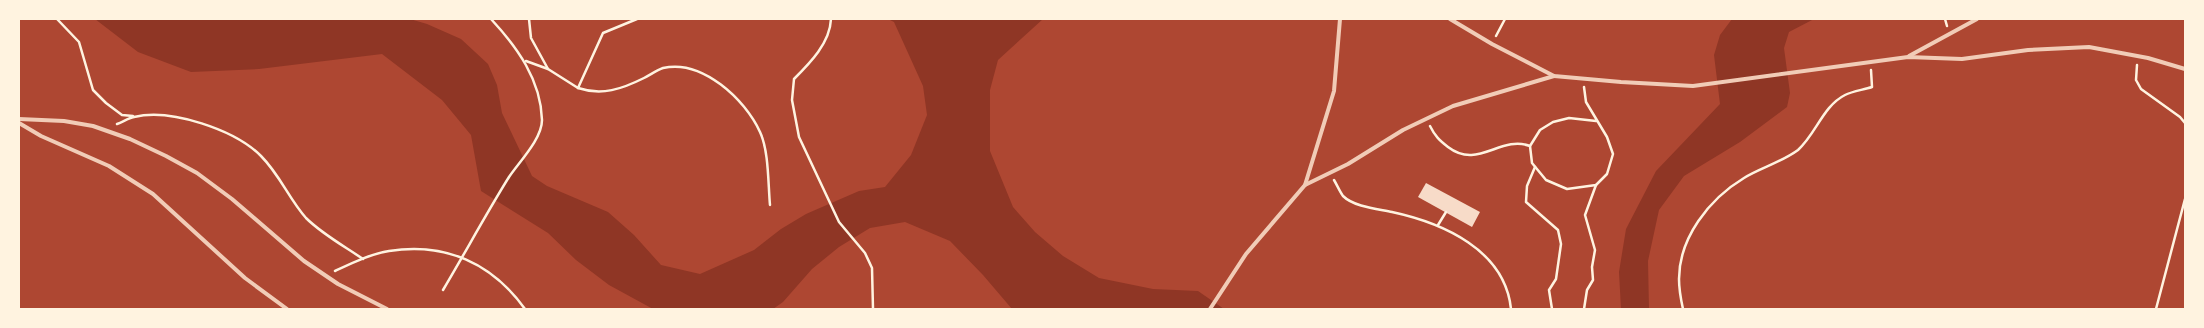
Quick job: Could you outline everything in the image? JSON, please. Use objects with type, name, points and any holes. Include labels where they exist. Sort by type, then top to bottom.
[{"type":"street","points":[[1210,309],[1246,254],[1305,185],[1334,91],[1340,19]]},
{"type":"street","points":[[1450,19],[1492,44],[1554,76]]},
{"type":"street","points":[[1908,57],[1977,19]]},
{"type":"street","points":[[1305,185],[1330,173],[1403,130],[1453,106],[1554,76],[1693,86],[1908,57],[1962,59],[2028,50],[2089,47],[2137,56],[2185,69]]},
{"type":"street","points":[[19,119],[64,121],[93,126],[130,139],[197,173],[232,199],[304,260],[338,284],[387,309]]},
{"type":"street","points":[[19,123],[41,136],[109,166],[153,194],[245,278],[287,309]]},
{"type":"path","points":[[57,19],[79,42],[93,90],[106,104],[122,115],[186,118],[217,129],[243,143],[260,155],[278,175],[307,218],[363,259]]},
{"type":"path","points":[[442,290],[510,177],[535,141],[542,121],[536,86],[526,61],[491,19]]},
{"type":"path","points":[[529,19],[531,38],[548,69]]},
{"type":"path","points":[[578,88],[603,33],[637,19]]},
{"type":"path","points":[[831,19],[824,44],[808,65],[794,79],[792,100],[799,137],[839,222],[865,253],[872,268],[874,309]]},
{"type":"path","points":[[1492,44],[1505,19]]},
{"type":"path","points":[[2137,56],[2136,80],[2141,89],[2180,117],[2185,123]]},
{"type":"path","points":[[526,61],[548,69],[578,88],[591,93],[611,91],[635,83],[663,68],[687,68],[705,74],[722,86],[744,108],[760,133],[765,154],[770,204]]},
{"type":"path","points":[[1683,309],[1679,279],[1683,250],[1696,223],[1714,202],[1743,178],[1797,150],[1811,135],[1831,107],[1846,95],[1872,87],[1872,62]]},
{"type":"path","points":[[1583,78],[1586,102],[1596,121],[1607,137],[1613,154],[1607,174],[1596,185],[1585,215],[1595,250],[1592,267],[1593,280],[1587,290],[1584,309]]},
{"type":"path","points":[[104,130],[134,116]]},
{"type":"path","points":[[1427,118],[1436,138],[1452,150],[1467,156],[1486,153],[1501,146],[1520,142],[1530,146]]},
{"type":"path","points":[[1596,121],[1569,118],[1553,122],[1540,130],[1530,146],[1532,163],[1546,180],[1567,189],[1596,185]]},
{"type":"path","points":[[1535,167],[1527,186],[1526,202],[1558,230],[1562,244],[1556,279],[1549,290],[1552,309]]},
{"type":"path","points":[[1330,173],[1344,197],[1359,204],[1402,214],[1438,225],[1462,238],[1484,254],[1501,277],[1510,301],[1511,309]]},
{"type":"path","points":[[2156,309],[2185,200]]},
{"type":"path","points":[[1438,225],[1446,212]]},
{"type":"path","points":[[325,275],[363,259],[389,251],[422,249],[450,253],[494,275],[525,309]]},
{"type":"shaded area","points":[[19,19],[2185,19],[2185,309],[19,309]]},
{"type":"shaded area","points":[[95,19],[410,19],[427,24],[461,39],[488,64],[497,85],[502,113],[532,176],[547,186],[608,212],[634,235],[661,265],[700,274],[754,250],[781,229],[806,214],[859,191],[885,187],[911,155],[927,115],[923,86],[894,22],[888,19],[1043,19],[998,60],[990,90],[990,151],[1013,207],[1035,232],[1063,256],[1099,278],[1153,289],[1198,291],[1224,309],[1012,309],[983,275],[950,241],[905,222],[870,228],[839,247],[812,269],[783,302],[773,309],[653,309],[609,285],[576,260],[548,233],[481,191],[471,135],[442,100],[382,54],[259,69],[191,72],[138,52]]},
{"type":"shaded area","points":[[1732,19],[1814,19],[1789,32],[1784,48],[1790,93],[1787,107],[1740,142],[1684,176],[1659,210],[1648,261],[1649,309],[1621,309],[1619,272],[1626,229],[1656,171],[1720,104],[1714,55],[1720,35]]},
{"type":"building","points":[[1426,183],[1480,212],[1472,227],[1418,197]]}]
